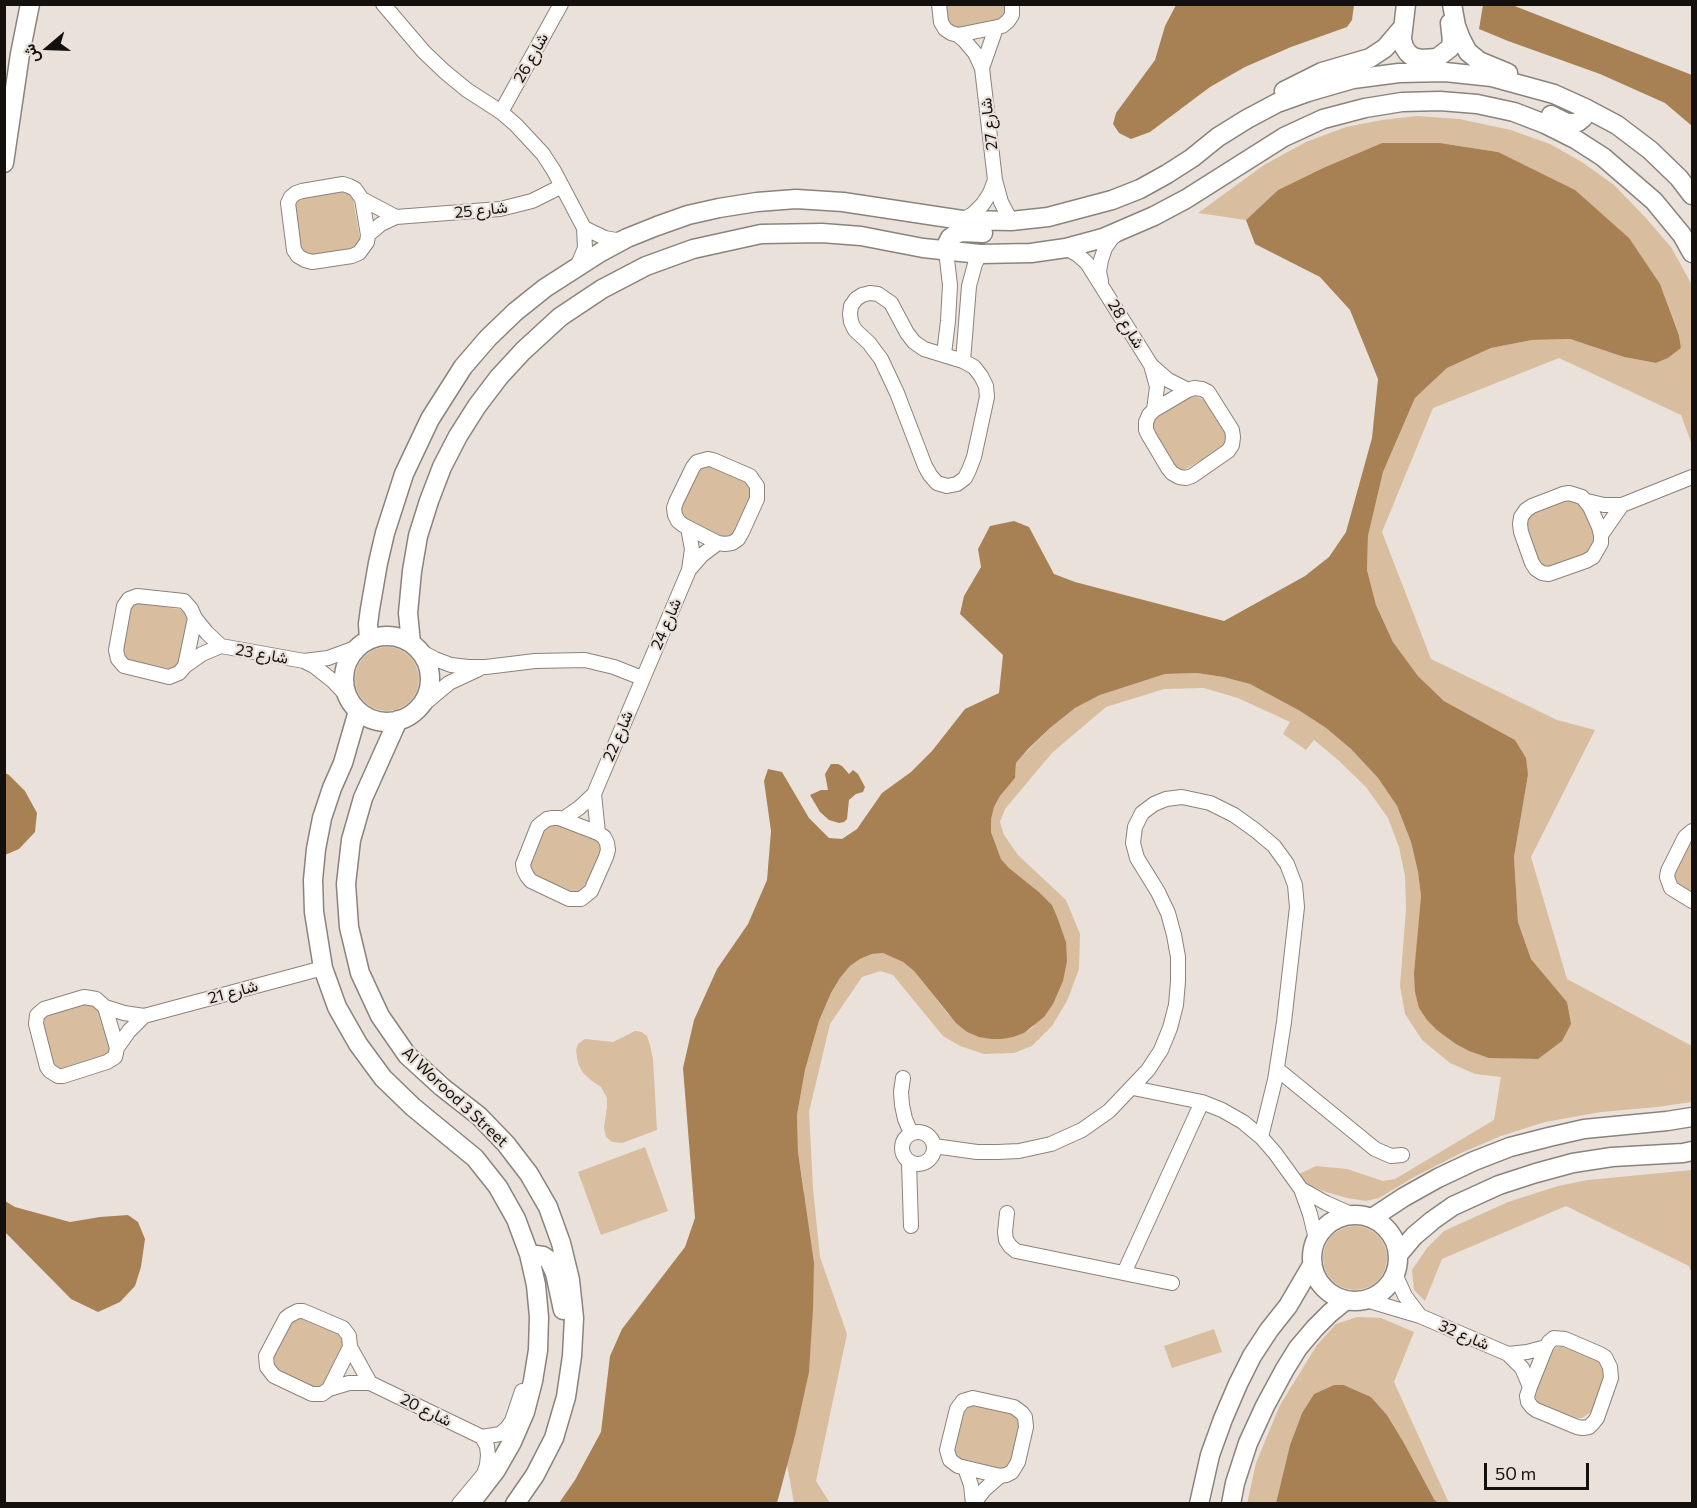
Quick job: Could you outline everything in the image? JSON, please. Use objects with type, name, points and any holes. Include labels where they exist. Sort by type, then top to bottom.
[{"type":"street","points":[[4,163],[30,4]]},
{"type":"street","points":[[383,4],[424,52],[445,72],[467,90],[501,112],[531,139],[543,154],[584,228],[585,248],[577,267]]},
{"type":"street","name":"شارع 26","points":[[501,112],[561,4]]},
{"type":"street","name":"شارع 27","points":[[939,4],[941,22],[945,29],[958,35],[970,46],[982,68],[995,180],[1001,201],[1019,221]]},
{"type":"street","name":"شارع 27","points":[[982,68],[996,28],[1008,21],[1012,15],[1012,4]]},
{"type":"street","points":[[1406,4],[1402,33],[1404,47],[1413,57],[1429,60],[1444,54],[1450,48],[1452,41],[1450,4]]},
{"type":"street","points":[[1450,4],[1456,26],[1468,52],[1479,61],[1516,77],[1536,89]]},
{"type":"street","points":[[958,35],[996,28]]},
{"type":"street","points":[[1247,119],[1294,84],[1322,72],[1370,58],[1402,33]]},
{"type":"street","points":[[364,643],[385,533],[404,474],[430,418],[463,367],[488,338],[530,300],[601,252],[627,238],[667,222],[719,207],[796,199],[852,203],[962,220],[1019,221],[1083,208],[1140,189],[1167,174],[1247,119],[1277,104],[1308,92],[1353,80],[1399,73],[1445,72],[1491,77],[1554,94],[1617,125],[1650,150],[1679,178],[1692,195]]},
{"type":"street","points":[[418,708],[425,698],[429,680],[426,662],[415,647],[408,613],[412,571],[418,536],[429,501],[442,467],[458,436],[494,384],[523,351],[560,317],[602,289],[646,267],[693,249],[761,234],[822,233],[861,236],[946,251],[980,254],[1031,253],[1066,248],[1121,231],[1186,199],[1284,137],[1323,119],[1365,108],[1402,102],[1440,101],[1477,104],[1514,112],[1575,139],[1603,157],[1654,201],[1682,235],[1692,253]]},
{"type":"street","points":[[1514,112],[1546,113],[1567,123],[1573,123],[1583,118],[1585,108]]},
{"type":"street","points":[[962,220],[983,204],[995,180]]},
{"type":"street","name":"شارع 25","points":[[396,217],[362,199],[355,189],[343,184],[296,193],[288,203],[294,250],[298,256],[312,262],[359,253],[367,242],[368,235],[381,224],[396,217],[500,209],[532,201],[562,186]]},
{"type":"street","points":[[362,199],[368,235]]},
{"type":"street","points":[[944,354],[950,285],[946,244],[950,238],[962,232],[1004,232],[1020,225],[1019,221]]},
{"type":"street","points":[[584,228],[605,238],[616,240],[627,238]]},
{"type":"street","name":"شارع 28","points":[[1101,284],[1099,272],[1105,248],[1121,231]]},
{"type":"street","name":"شارع 28","points":[[1066,248],[1087,263],[1151,365],[1157,387],[1154,410],[1146,422],[1149,436],[1172,473],[1179,477],[1192,476],[1228,451],[1232,445],[1232,430],[1208,392],[1202,388],[1188,390],[1168,380],[1151,365]]},
{"type":"street","points":[[963,361],[969,286],[980,254]]},
{"type":"street","points":[[878,294],[891,303],[914,342],[924,349],[963,361],[974,367],[981,376],[986,386],[987,397],[969,470],[957,484],[947,486],[937,483],[925,466],[904,410],[881,359],[855,330],[850,314],[851,306],[862,295],[878,294]]},
{"type":"street","points":[[1154,410],[1188,390]]},
{"type":"street","name":"شارع 24","points":[[642,678],[689,570],[692,549],[688,528],[678,521],[674,508],[693,467],[702,460],[713,459],[750,476],[758,493],[757,499],[738,538],[732,543],[718,543],[702,555],[689,570]]},
{"type":"street","points":[[1622,505],[1601,535],[1598,550],[1593,557],[1549,574],[1536,569],[1521,531],[1521,517],[1526,510],[1563,494],[1576,494],[1587,501],[1604,505],[1622,505],[1692,477]]},
{"type":"street","points":[[1587,501],[1601,535]]},
{"type":"street","points":[[688,528],[718,543]]},
{"type":"street","name":"شارع 23","points":[[221,646],[202,654],[179,673],[169,677],[124,666],[118,659],[116,650],[124,606],[129,599],[137,596],[184,601],[207,633],[221,646],[304,661],[328,658],[364,643]]},
{"type":"street","points":[[185,666],[195,618]]},
{"type":"street","points":[[484,667],[449,683],[409,715],[385,722],[372,718],[354,705],[345,688],[344,676],[351,655],[364,643],[383,636],[398,637],[435,659],[451,665],[484,667],[535,661],[585,660],[614,667],[642,678]]},
{"type":"street","name":"شارع 23","points":[[304,661],[324,673],[354,705]]},
{"type":"street","name":"شارع 22","points":[[594,794],[598,833],[607,843],[608,850],[591,891],[581,899],[569,899],[531,881],[526,876],[524,864],[538,826],[547,819],[563,819],[594,794],[642,678]]},
{"type":"street","name":"Al Worood 3 Street","points":[[354,705],[351,737],[322,818],[316,849],[313,880],[314,912],[323,968],[337,1007],[358,1044],[383,1078],[413,1107],[474,1158],[498,1186],[516,1219],[529,1254],[536,1285],[539,1317],[538,1350],[528,1402],[512,1442],[496,1470],[470,1503]]},
{"type":"street","name":"Al Worood 3 Street","points":[[398,720],[363,798],[351,840],[346,884],[349,927],[360,973],[380,1016],[407,1055],[479,1116],[506,1144],[529,1174],[548,1207],[561,1243],[570,1280],[574,1318],[566,1398],[554,1438],[535,1475],[515,1503]]},
{"type":"street","points":[[934,1146],[967,1151],[998,1152],[1019,1151],[1051,1144],[1082,1130],[1109,1112],[1148,1070],[1161,1050],[1170,1028],[1176,1005],[1178,969],[1174,935],[1163,902],[1137,858],[1133,843],[1135,827],[1142,813],[1166,799],[1182,797],[1210,803],[1234,815],[1255,830],[1274,846],[1287,864],[1295,885],[1297,907],[1286,1011],[1277,1069],[1261,1137]]},
{"type":"street","points":[[563,819],[598,833]]},
{"type":"street","points":[[1692,831],[1684,837],[1667,877],[1671,888],[1692,902]]},
{"type":"street","name":"شارع 21","points":[[144,1016],[129,1031],[117,1048],[115,1057],[107,1062],[63,1076],[54,1074],[47,1066],[36,1024],[37,1015],[44,1009],[84,997],[96,999],[105,1008],[144,1016],[323,968]]},
{"type":"street","points":[[105,1008],[117,1048]]},
{"type":"street","points":[[1277,1069],[1375,1149],[1391,1156],[1402,1155]]},
{"type":"street","points":[[903,1078],[902,1105],[911,1133]]},
{"type":"street","points":[[1133,1088],[1202,1102],[1243,1122],[1275,1153],[1301,1189],[1311,1214],[1316,1239],[1312,1266],[1324,1288],[1334,1296],[1346,1300],[1366,1300],[1383,1290],[1395,1274],[1398,1255],[1393,1237],[1372,1218],[1353,1215],[1301,1189]]},
{"type":"street","points":[[1124,1272],[1202,1102]]},
{"type":"street","points":[[1372,1218],[1438,1178],[1474,1161],[1510,1148],[1584,1130],[1692,1116]]},
{"type":"street","points":[[909,1162],[921,1164],[931,1158],[933,1140],[923,1132],[911,1133],[903,1141],[902,1147],[902,1153],[909,1162],[911,1226]]},
{"type":"street","points":[[1398,1255],[1414,1236],[1453,1206],[1499,1185],[1574,1163],[1612,1157],[1692,1151]]},
{"type":"street","points":[[1007,1213],[1006,1240],[1016,1251],[1172,1283]]},
{"type":"street","points":[[1316,1239],[1335,1219],[1353,1215]]},
{"type":"street","points":[[529,1254],[543,1256],[553,1266],[572,1356]]},
{"type":"street","points":[[1198,1503],[1210,1455],[1238,1384],[1252,1356],[1288,1306],[1312,1266]]},
{"type":"street","name":"شارع 32","points":[[1395,1274],[1405,1296],[1420,1316]]},
{"type":"street","points":[[1231,1503],[1248,1443],[1285,1370],[1298,1348],[1315,1328],[1346,1300]]},
{"type":"street","name":"شارع 32","points":[[1366,1300],[1420,1316],[1508,1354],[1522,1368],[1530,1387],[1528,1402],[1536,1410],[1583,1428],[1597,1418],[1611,1378],[1608,1362],[1600,1354],[1559,1338],[1554,1338],[1546,1347],[1508,1354]]},
{"type":"street","points":[[329,1389],[350,1347],[350,1336],[343,1328],[298,1311],[286,1318],[266,1356],[267,1367],[274,1376],[312,1394],[322,1394],[329,1389],[349,1383],[370,1383],[350,1347]]},
{"type":"street","points":[[1530,1387],[1546,1347]]},
{"type":"street","points":[[459,1503],[484,1474],[488,1455],[487,1446],[482,1437],[500,1434],[512,1421],[538,1350]]},
{"type":"street","name":"شارع 20","points":[[370,1383],[482,1437]]},
{"type":"street","points":[[965,1468],[971,1485],[973,1503],[1000,1476],[1016,1468],[1026,1428],[1022,1413],[1014,1407],[974,1398],[960,1404],[957,1409],[947,1450],[950,1460],[953,1464],[965,1468],[1000,1476]]},
{"type":"shaded area","points":[[1176,4],[1354,5],[1352,20],[1347,27],[1291,47],[1245,67],[1210,87],[1150,132],[1131,139],[1119,133],[1113,124],[1116,113],[1155,60],[1165,26]]},
{"type":"shaded area","points":[[946,5],[1007,5],[1006,19],[955,27],[947,18]]},
{"type":"shaded area","points":[[1483,5],[1512,5],[1692,75],[1692,126],[1665,103],[1600,74],[1479,29]]},
{"type":"shaded area","points":[[1417,116],[1459,119],[1511,130],[1550,144],[1582,162],[1614,185],[1645,217],[1671,247],[1692,285],[1692,445],[1681,415],[1559,358],[1433,408],[1382,532],[1431,659],[1557,720],[1595,730],[1531,857],[1567,979],[1692,1046],[1692,1102],[1601,1112],[1545,1122],[1501,1136],[1461,1153],[1379,1198],[1366,1201],[1347,1198],[1306,1184],[1299,1174],[1316,1166],[1347,1169],[1383,1181],[1395,1179],[1494,1120],[1501,1077],[1475,1074],[1450,1063],[1422,1040],[1405,1014],[1400,986],[1406,910],[1405,876],[1399,847],[1388,818],[1366,787],[1337,759],[1314,740],[1306,750],[1283,734],[1290,722],[1238,698],[1204,688],[1164,689],[1106,707],[1052,753],[1005,809],[1000,822],[1004,835],[1018,855],[1066,900],[1080,934],[1079,969],[1067,1001],[1052,1026],[1032,1046],[1014,1053],[984,1054],[960,1046],[943,1036],[893,975],[880,971],[862,977],[830,1024],[809,1112],[813,1188],[820,1257],[847,1334],[816,1481],[830,1503],[794,1503],[787,1465],[795,1436],[804,1191],[798,1152],[797,1115],[805,1070],[819,1021],[831,993],[850,966],[872,954],[883,953],[903,962],[914,971],[948,1014],[967,1032],[991,1039],[1002,1039],[1024,1033],[1033,1027],[1066,942],[1052,905],[1001,859],[991,832],[991,820],[1000,796],[1015,778],[1016,763],[1050,728],[1075,708],[1100,695],[1165,674],[1197,673],[1250,684],[1300,711],[1326,728],[1351,749],[1378,778],[1397,806],[1411,842],[1418,872],[1421,896],[1419,921],[1438,1031],[1469,1051],[1502,1058],[1538,1059],[1567,1002],[1531,959],[1518,922],[1514,857],[1528,775],[1515,740],[1444,701],[1418,676],[1393,642],[1376,605],[1367,570],[1368,536],[1383,472],[1415,398],[1447,368],[1491,348],[1532,340],[1570,339],[1624,357],[1656,363],[1668,358],[1681,348],[1679,334],[1660,284],[1498,152],[1440,143],[1382,143],[1278,190],[1246,220],[1198,213],[1264,165],[1306,142],[1346,127]]},
{"type":"shaded area","points":[[1382,143],[1440,143],[1498,152],[1575,190],[1629,238],[1660,284],[1679,335],[1681,348],[1668,358],[1656,363],[1624,357],[1570,339],[1532,340],[1491,348],[1447,368],[1415,398],[1383,472],[1368,536],[1367,570],[1376,605],[1393,642],[1418,676],[1444,701],[1515,740],[1526,758],[1528,775],[1514,857],[1518,922],[1531,959],[1567,1002],[1571,1024],[1562,1041],[1538,1059],[1489,1058],[1456,1044],[1427,1020],[1419,1008],[1415,992],[1414,974],[1421,896],[1411,842],[1397,806],[1378,778],[1351,749],[1326,728],[1250,684],[1197,673],[1165,674],[1100,695],[1075,708],[1029,748],[1016,763],[1015,778],[1000,796],[991,820],[991,832],[1001,859],[1052,905],[1066,942],[1067,961],[1063,981],[1053,1004],[1044,1017],[1024,1033],[1013,1037],[991,1039],[979,1037],[967,1032],[956,1023],[914,971],[903,962],[883,953],[872,954],[850,966],[831,993],[819,1021],[805,1070],[797,1115],[798,1152],[814,1263],[809,1372],[777,1503],[559,1503],[575,1480],[601,1432],[610,1356],[622,1329],[685,1247],[695,1218],[683,1068],[694,1020],[717,969],[748,924],[767,880],[771,831],[764,781],[768,769],[782,772],[809,818],[829,838],[842,839],[857,829],[882,793],[911,772],[932,751],[965,709],[999,693],[1003,655],[960,614],[964,596],[981,567],[978,549],[990,526],[1014,521],[1029,527],[1054,574],[1075,582],[1224,621],[1305,576],[1329,557],[1346,532],[1372,438],[1378,379],[1350,310],[1320,277],[1255,244],[1246,220],[1278,190]]},
{"type":"shaded area","points":[[340,190],[346,191],[353,199],[360,239],[358,244],[349,250],[313,256],[302,252],[299,247],[294,203],[297,198]]},
{"type":"shaded area","points":[[1195,396],[1205,400],[1227,440],[1221,449],[1184,470],[1178,469],[1153,431],[1153,421]]},
{"type":"shaded area","points":[[705,465],[746,482],[752,491],[735,533],[731,537],[720,537],[683,519],[680,507],[700,467]]},
{"type":"shaded area","points":[[1570,498],[1583,505],[1597,541],[1594,551],[1552,569],[1542,566],[1526,521],[1533,511]]},
{"type":"shaded area","points":[[138,601],[181,610],[189,617],[181,662],[173,669],[132,661],[127,659],[123,653],[131,609]]},
{"type":"shaded area","points":[[381,647],[393,647],[410,656],[417,667],[419,679],[417,691],[410,702],[393,711],[381,711],[369,706],[360,697],[355,685],[355,673],[360,661],[369,652]]},
{"type":"shaded area","points":[[831,764],[842,766],[849,774],[853,770],[865,787],[863,792],[849,800],[847,819],[839,823],[829,820],[820,812],[810,795],[821,790],[828,790],[825,774]]},
{"type":"shaded area","points":[[5,773],[25,791],[37,813],[35,832],[19,849],[5,855]]},
{"type":"shaded area","points":[[555,820],[600,841],[602,851],[586,888],[577,893],[537,877],[530,868],[547,826]]},
{"type":"shaded area","points":[[1692,838],[1692,893],[1677,884],[1674,878]]},
{"type":"shaded area","points":[[86,1000],[100,1008],[112,1047],[108,1056],[62,1070],[53,1062],[42,1025],[44,1015]]},
{"type":"shaded area","points":[[635,1031],[647,1036],[650,1045],[653,1059],[657,1130],[622,1143],[612,1142],[606,1137],[604,1127],[607,1098],[601,1087],[583,1073],[578,1063],[576,1050],[578,1044],[585,1039],[613,1042]]},
{"type":"shaded area","points":[[645,1147],[668,1211],[601,1235],[578,1172]]},
{"type":"shaded area","points":[[1692,1170],[1692,1274],[1689,1266],[1566,1206],[1442,1259],[1425,1301],[1414,1290],[1412,1270],[1427,1248],[1444,1231],[1508,1202],[1558,1186],[1588,1180]]},
{"type":"shaded area","points":[[5,1201],[15,1207],[70,1222],[128,1215],[138,1222],[145,1239],[141,1267],[135,1286],[120,1302],[98,1312],[71,1299],[5,1232]]},
{"type":"shaded area","points":[[1349,1226],[1361,1226],[1378,1235],[1385,1246],[1387,1258],[1385,1270],[1378,1281],[1361,1290],[1349,1290],[1337,1285],[1328,1276],[1323,1264],[1323,1252],[1328,1240],[1337,1231]]},
{"type":"shaded area","points":[[305,1316],[340,1334],[344,1343],[326,1385],[321,1388],[311,1387],[278,1370],[272,1361],[272,1355],[291,1320]]},
{"type":"shaded area","points":[[1357,1317],[1381,1318],[1414,1332],[1394,1382],[1448,1501],[1453,1503],[1438,1503],[1434,1499],[1387,1415],[1371,1397],[1344,1385],[1334,1385],[1314,1394],[1302,1413],[1290,1445],[1276,1503],[1247,1504],[1256,1463],[1280,1405],[1317,1345],[1336,1324]]},
{"type":"shaded area","points":[[1214,1329],[1222,1352],[1172,1368],[1164,1346]]},
{"type":"shaded area","points":[[1563,1347],[1603,1365],[1604,1376],[1591,1412],[1582,1418],[1539,1403],[1534,1394],[1551,1350]]},
{"type":"shaded area","points":[[1334,1385],[1344,1385],[1371,1397],[1387,1415],[1438,1503],[1276,1503],[1290,1445],[1302,1413],[1314,1394]]},
{"type":"shaded area","points":[[970,1404],[1014,1412],[1021,1421],[1009,1467],[998,1471],[956,1458],[953,1448],[962,1410]]}]
